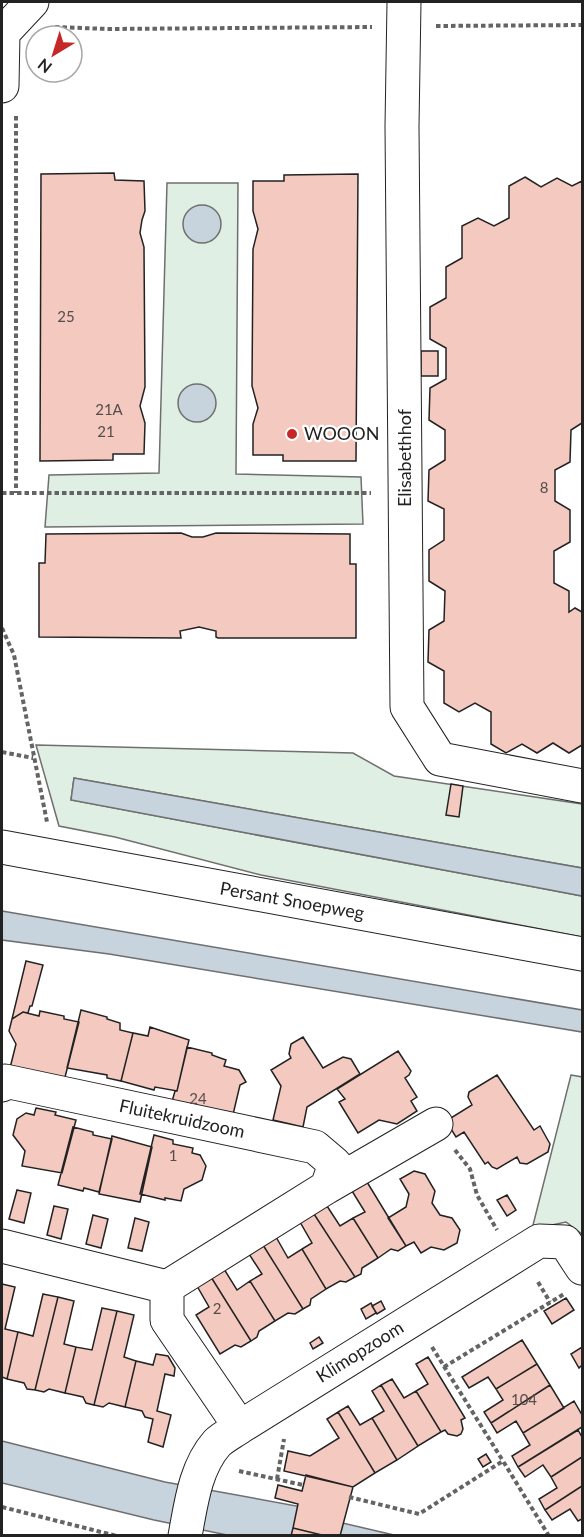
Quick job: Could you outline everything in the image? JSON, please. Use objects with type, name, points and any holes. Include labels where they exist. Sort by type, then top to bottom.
[{"type":"street","points":[[9,98],[3,33],[42,14]]},
{"type":"street","name":"Elisabethhof","points":[[404,14],[402,126],[407,707],[440,759],[582,786]]},
{"type":"street","name":"Persant Snoepweg","points":[[2,847],[582,954]]},
{"type":"street","name":"Fluitekruidzoom","points":[[2,1085],[5,1081],[315,1147],[335,1164],[327,1187]]},
{"type":"street","points":[[2,1246],[167,1287],[327,1187],[436,1124]]},
{"type":"street","name":"Klimopzoom","points":[[185,1536],[200,1472],[218,1442],[240,1427],[539,1241],[565,1242],[574,1280]]},
{"type":"street","points":[[167,1287],[167,1320],[240,1427]]},
{"type":"path","points":[[42,14],[108,29],[404,14],[582,25]]},
{"type":"path","points":[[9,98],[16,493]]},
{"type":"path","points":[[2,494],[405,493]]},
{"type":"path","points":[[2,628],[14,655],[34,758],[2,752]]},
{"type":"path","points":[[436,1124],[470,1169],[477,1195],[513,1256]]},
{"type":"path","points":[[444,1367],[574,1280]]},
{"type":"path","points":[[414,1318],[549,1536]]},
{"type":"path","points":[[349,1497],[419,1514],[503,1461]]},
{"type":"path","points":[[200,1472],[303,1485]]},
{"type":"path","points":[[2,1507],[117,1536]]},
{"type":"green space","points":[[167,183],[238,183],[236,474],[361,477],[363,524],[45,527],[49,475],[159,473]]},
{"type":"green space","points":[[36,745],[353,753],[394,776],[582,804],[582,868],[74,778],[71,800],[582,896],[582,937],[261,875],[115,837],[59,826]]},
{"type":"green space","points":[[571,1075],[582,1077],[582,1234],[566,1222],[532,1229]]},
{"type":"shaded area","points":[[202,205],[216,210],[221,224],[216,238],[202,243],[188,238],[183,224],[188,210]]},
{"type":"shaded area","points":[[197,384],[211,389],[216,403],[211,417],[197,422],[183,417],[178,403],[183,389]]},
{"type":"shaded area","points":[[74,778],[582,868],[582,896],[71,800]]},
{"type":"shaded area","points":[[2,911],[582,1010],[582,1032],[109,954],[2,940]]},
{"type":"shaded area","points":[[2,1441],[165,1482],[302,1507],[296,1535],[227,1535],[154,1520],[2,1483]]},
{"type":"shaded area","points":[[334,1521],[394,1535],[331,1536]]},
{"type":"building","points":[[114,173],[115,180],[144,181],[145,211],[140,233],[144,247],[145,387],[140,406],[145,423],[144,454],[113,454],[113,460],[40,461],[41,174]]},
{"type":"building","points":[[358,174],[356,461],[283,461],[283,455],[253,455],[253,424],[258,408],[252,386],[253,249],[258,229],[253,211],[253,181],[284,181],[284,175]]},
{"type":"building","points":[[525,177],[541,187],[557,178],[572,186],[582,181],[582,423],[571,430],[570,462],[555,470],[555,501],[570,510],[570,542],[554,551],[554,583],[569,591],[569,612],[575,608],[582,612],[582,745],[569,753],[553,743],[537,753],[522,744],[506,753],[491,744],[491,712],[475,703],[459,712],[444,703],[444,671],[428,662],[429,630],[444,621],[445,591],[429,581],[429,550],[444,540],[444,509],[428,501],[429,470],[445,460],[445,430],[429,420],[430,388],[446,379],[446,348],[430,339],[430,307],[446,298],[446,267],[462,258],[462,226],[478,218],[494,226],[509,218],[509,186]]},
{"type":"building","points":[[421,351],[438,351],[438,376],[421,376]]},
{"type":"building","points":[[181,533],[192,537],[203,537],[216,533],[350,534],[350,564],[356,564],[356,638],[218,638],[216,631],[199,627],[180,631],[181,638],[39,637],[39,563],[45,563],[46,534]]},
{"type":"building","points":[[451,784],[463,786],[459,817],[446,815]]},
{"type":"building","points":[[26,961],[43,965],[28,1013],[23,1012],[12,1019]]},
{"type":"building","points":[[81,1010],[107,1017],[107,1019],[120,1023],[120,1030],[133,1033],[121,1081],[107,1078],[107,1075],[67,1068]]},
{"type":"building","points":[[40,1011],[79,1022],[64,1081],[10,1068],[16,1044],[9,1031],[12,1019],[23,1012],[39,1016]]},
{"type":"building","points":[[150,1027],[189,1040],[177,1091],[155,1087],[154,1090],[121,1081],[133,1033],[148,1036]]},
{"type":"building","points":[[303,1037],[323,1068],[343,1057],[351,1059],[360,1074],[307,1107],[303,1127],[273,1120],[281,1086],[271,1070],[291,1058],[289,1054],[291,1044]]},
{"type":"building","points":[[187,1047],[212,1053],[226,1060],[224,1066],[239,1070],[246,1082],[240,1085],[231,1123],[171,1105],[175,1091],[177,1091]]},
{"type":"building","points":[[398,1051],[411,1071],[405,1078],[417,1097],[411,1101],[417,1111],[397,1124],[379,1120],[358,1133],[339,1102],[345,1099],[337,1089]]},
{"type":"building","points":[[497,1075],[534,1130],[540,1126],[550,1144],[548,1152],[527,1164],[520,1163],[517,1157],[497,1169],[488,1162],[485,1164],[464,1132],[456,1137],[446,1121],[472,1105],[468,1097],[469,1092]]},
{"type":"building","points":[[36,1108],[56,1112],[55,1115],[76,1120],[62,1173],[22,1166],[25,1151],[13,1135],[17,1119],[26,1113],[34,1115]]},
{"type":"building","points":[[73,1127],[112,1139],[99,1192],[58,1185]]},
{"type":"building","points":[[154,1135],[173,1140],[173,1144],[193,1148],[192,1153],[200,1155],[206,1166],[202,1180],[184,1189],[181,1201],[140,1194]]},
{"type":"building","points":[[112,1136],[152,1147],[140,1202],[99,1194]]},
{"type":"building","points":[[414,1171],[425,1174],[435,1191],[432,1203],[440,1215],[452,1218],[460,1230],[457,1243],[444,1250],[431,1247],[421,1253],[414,1242],[406,1246],[388,1218],[406,1207],[409,1194],[400,1179]]},
{"type":"building","points":[[367,1182],[406,1246],[398,1251],[391,1249],[378,1258],[353,1218],[365,1212],[352,1191]]},
{"type":"building","points":[[17,1190],[31,1193],[24,1223],[9,1219]]},
{"type":"building","points":[[507,1195],[516,1210],[507,1216],[497,1200]]},
{"type":"building","points":[[54,1206],[68,1209],[61,1239],[47,1235]]},
{"type":"building","points":[[327,1206],[340,1226],[353,1218],[378,1258],[362,1268],[361,1274],[355,1277],[314,1214]]},
{"type":"building","points":[[314,1214],[355,1277],[346,1282],[340,1281],[326,1289],[302,1249],[312,1243],[300,1222]]},
{"type":"building","points":[[93,1215],[108,1219],[101,1248],[86,1244]]},
{"type":"building","points":[[135,1218],[149,1222],[142,1251],[128,1248]]},
{"type":"building","points":[[276,1237],[288,1258],[302,1249],[326,1289],[311,1299],[310,1305],[303,1309],[263,1245]]},
{"type":"building","points":[[263,1245],[303,1309],[295,1314],[288,1313],[275,1321],[250,1281],[262,1274],[249,1254]]},
{"type":"building","points":[[224,1269],[237,1290],[250,1281],[275,1321],[259,1331],[257,1337],[251,1341],[211,1277]]},
{"type":"building","points":[[211,1277],[251,1341],[241,1347],[235,1345],[220,1354],[196,1315],[209,1307],[197,1286]]},
{"type":"building","points":[[2,1284],[15,1287],[5,1329],[18,1332],[7,1379],[2,1377]]},
{"type":"building","points":[[43,1294],[58,1297],[35,1390],[27,1389],[24,1383],[7,1379],[18,1332],[33,1336]]},
{"type":"building","points":[[58,1297],[74,1301],[64,1344],[76,1347],[65,1393],[49,1389],[44,1392],[35,1390]]},
{"type":"building","points":[[566,1298],[574,1310],[552,1324],[544,1311]]},
{"type":"building","points":[[381,1301],[385,1309],[377,1314],[372,1306]]},
{"type":"building","points":[[371,1303],[376,1313],[366,1319],[361,1309]]},
{"type":"building","points":[[102,1308],[117,1311],[94,1405],[86,1403],[83,1397],[65,1393],[76,1347],[92,1350]]},
{"type":"building","points":[[117,1311],[134,1315],[124,1357],[136,1361],[125,1407],[109,1403],[103,1407],[94,1405]]},
{"type":"building","points":[[319,1337],[323,1343],[313,1349],[310,1343]]},
{"type":"building","points":[[522,1340],[537,1364],[496,1389],[488,1377],[469,1388],[462,1377]]},
{"type":"building","points":[[582,1347],[582,1365],[579,1368],[571,1354]]},
{"type":"building","points":[[156,1354],[168,1356],[175,1368],[174,1376],[165,1374],[157,1411],[171,1415],[163,1447],[148,1442],[153,1419],[145,1417],[142,1411],[125,1407],[136,1361],[153,1365]]},
{"type":"building","points":[[428,1357],[465,1418],[461,1420],[463,1429],[461,1434],[457,1436],[448,1434],[445,1430],[441,1432],[416,1391],[428,1384],[416,1364]]},
{"type":"building","points":[[537,1364],[550,1385],[491,1423],[484,1412],[503,1400],[496,1389]]},
{"type":"building","points":[[392,1379],[404,1398],[416,1391],[441,1432],[418,1446],[381,1385]]},
{"type":"building","points":[[381,1385],[418,1446],[397,1460],[372,1418],[384,1411],[372,1391]]},
{"type":"building","points":[[550,1385],[564,1408],[523,1433],[516,1421],[497,1433],[491,1423]]},
{"type":"building","points":[[574,1401],[582,1415],[582,1427],[518,1467],[512,1456],[530,1445],[523,1433]]},
{"type":"building","points":[[348,1406],[360,1425],[372,1418],[397,1460],[375,1473],[338,1412]]},
{"type":"building","points":[[338,1412],[375,1473],[353,1487],[284,1471],[288,1451],[310,1456],[339,1438],[327,1419]]},
{"type":"building","points":[[578,1430],[582,1437],[582,1457],[551,1477],[543,1465],[525,1477],[518,1467]]},
{"type":"building","points":[[486,1454],[491,1462],[483,1467],[478,1459]]},
{"type":"building","points":[[582,1457],[582,1486],[545,1510],[539,1499],[557,1488],[551,1477]]},
{"type":"building","points":[[306,1475],[353,1487],[340,1536],[326,1536],[293,1528],[298,1504],[275,1498],[278,1485],[302,1491]]},
{"type":"building","points":[[582,1486],[582,1519],[578,1521],[570,1509],[552,1520],[545,1510]]},
{"type":"building","points":[[293,1528],[326,1536],[291,1536]]},
{"type":"place","name":"WOOON","points":[[292,434]]}]
